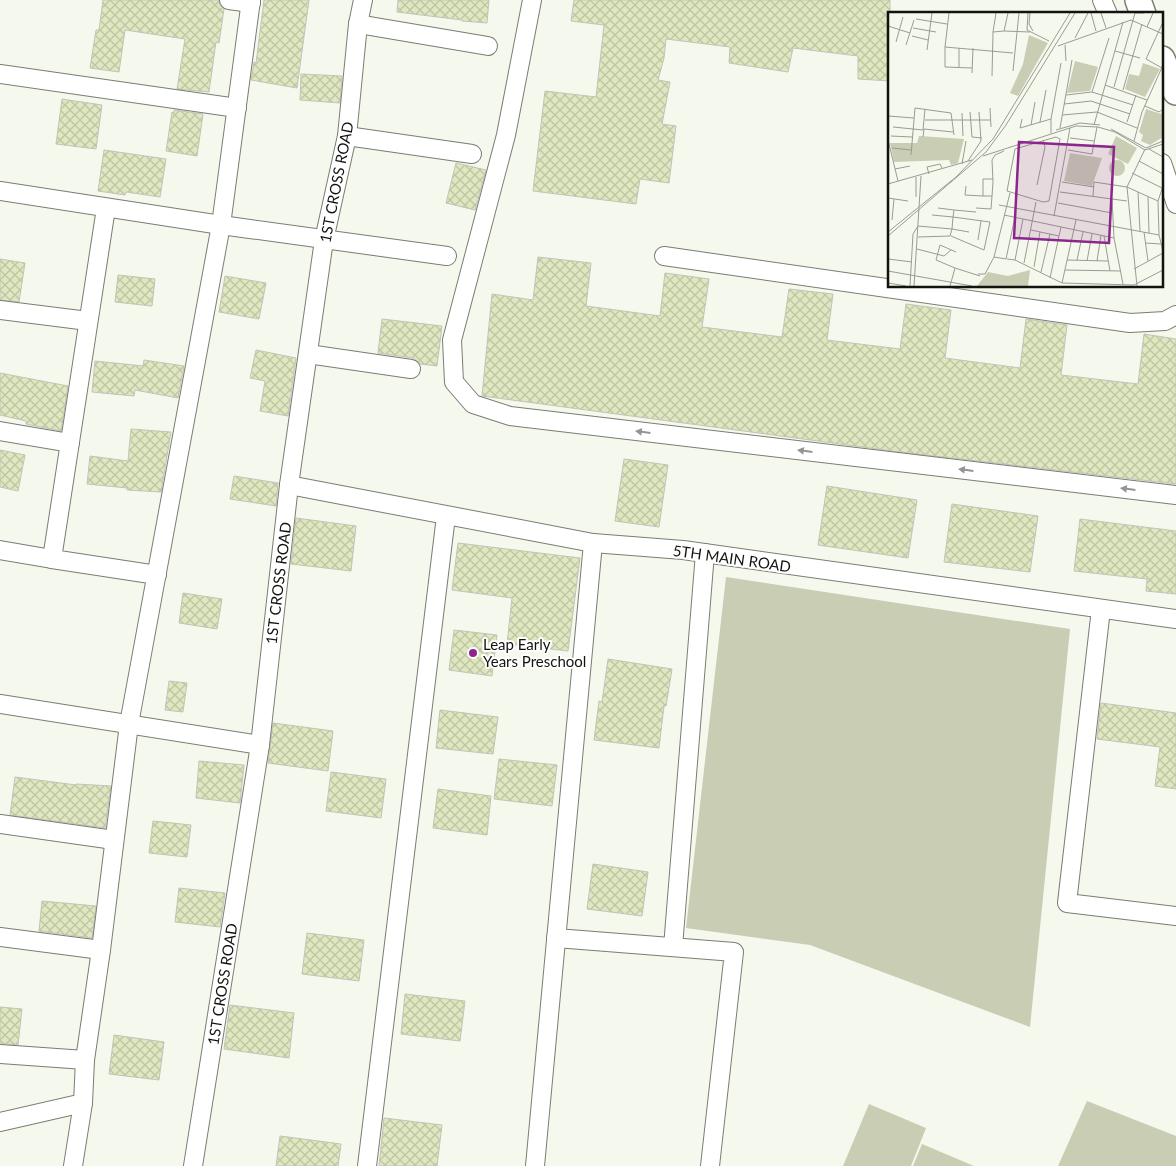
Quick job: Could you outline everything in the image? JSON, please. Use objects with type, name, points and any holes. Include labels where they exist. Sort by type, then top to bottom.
[{"type":"main road","points":[[1138,0],[1143,12]]},
{"type":"street","points":[[73,1166],[83,1104],[86,1060],[129,724],[222,225],[251,2],[229,0]]},
{"type":"street","name":"1ST CROSS ROAD","points":[[193,1166],[260,745],[289,485],[324,240],[347,136],[358,24],[363,0]]},
{"type":"street","points":[[532,0],[506,135],[452,340],[454,382],[473,404],[510,416],[1176,495]]},
{"type":"street","points":[[1102,0],[1107,12]]},
{"type":"street","points":[[358,24],[488,46]]},
{"type":"street","points":[[0,74],[237,108]]},
{"type":"street","points":[[347,136],[472,154]]},
{"type":"street","points":[[1164,169],[1176,204]]},
{"type":"street","points":[[0,191],[324,240],[447,256]]},
{"type":"street","points":[[52,559],[106,208]]},
{"type":"street","points":[[664,256],[1130,324],[1165,321],[1176,315]]},
{"type":"street","points":[[0,310],[88,321]]},
{"type":"street","points":[[308,354],[411,369]]},
{"type":"street","points":[[0,431],[70,443]]},
{"type":"street","name":"5TH MAIN ROAD","points":[[289,485],[593,543],[705,554],[1176,619]]},
{"type":"street","points":[[367,1166],[446,516]]},
{"type":"street","points":[[535,1166],[593,543]]},
{"type":"street","points":[[0,550],[157,574]]},
{"type":"street","points":[[673,947],[705,554]]},
{"type":"street","points":[[1101,609],[1067,903],[1176,916]]},
{"type":"street","points":[[0,704],[260,745]]},
{"type":"street","points":[[0,824],[114,840]]},
{"type":"street","points":[[0,937],[101,950]]},
{"type":"street","points":[[556,938],[734,952],[710,1166]]},
{"type":"street","points":[[0,1054],[86,1060]]},
{"type":"street","points":[[0,1122],[83,1104]]},
{"type":"green space","points":[[726,577],[1070,629],[1030,1027],[810,945],[686,928]]},
{"type":"green space","points":[[1087,1101],[1176,1136],[1176,1166],[1058,1166]]},
{"type":"green space","points":[[869,1104],[926,1128],[911,1166],[843,1166]]},
{"type":"green space","points":[[922,1144],[974,1166],[913,1166]]},
{"type":"building","points":[[103,0],[219,0],[219,4],[224,9],[219,43],[216,42],[209,92],[177,89],[185,39],[125,30],[119,72],[90,68],[96,30],[99,30]]},
{"type":"building","points":[[264,0],[309,0],[297,88],[251,80],[254,62],[256,63]]},
{"type":"building","points":[[398,0],[489,0],[487,23],[397,12]]},
{"type":"building","points":[[574,0],[890,0],[890,12],[888,12],[888,81],[858,79],[858,56],[793,48],[788,72],[729,63],[730,47],[666,39],[664,58],[658,80],[670,82],[662,124],[676,126],[669,183],[640,179],[636,204],[533,191],[545,91],[596,97],[604,25],[571,21]]},
{"type":"building","points":[[301,74],[342,76],[340,103],[300,100]]},
{"type":"building","points":[[62,99],[102,105],[96,149],[56,144]]},
{"type":"building","points":[[174,110],[203,114],[197,156],[166,151],[172,112],[174,113]]},
{"type":"building","points":[[104,150],[166,159],[160,197],[126,192],[125,195],[98,191]]},
{"type":"building","points":[[456,163],[486,170],[475,210],[446,203]]},
{"type":"building","points":[[538,257],[591,263],[586,306],[660,316],[665,273],[709,279],[702,327],[782,337],[789,289],[833,294],[827,340],[900,349],[906,304],[951,310],[945,358],[1020,368],[1026,319],[1067,325],[1061,375],[1138,384],[1144,334],[1176,339],[1176,484],[900,452],[482,396],[492,294],[533,300]]},
{"type":"building","points":[[0,259],[25,263],[19,302],[0,300]]},
{"type":"building","points":[[118,275],[155,279],[152,306],[115,302]]},
{"type":"building","points":[[225,276],[266,283],[259,319],[219,312]]},
{"type":"building","points":[[382,319],[442,326],[437,366],[420,364],[413,358],[378,353]]},
{"type":"building","points":[[256,350],[296,358],[288,416],[260,411],[265,381],[250,378]]},
{"type":"building","points":[[144,360],[184,366],[178,398],[135,390],[134,396],[92,392],[95,361],[143,366]]},
{"type":"building","points":[[0,373],[68,386],[61,431],[26,424],[26,421],[0,415]]},
{"type":"building","points":[[131,429],[171,432],[161,492],[127,490],[127,488],[87,484],[90,456],[128,461]]},
{"type":"building","points":[[0,450],[25,455],[18,491],[0,487]]},
{"type":"building","points":[[624,459],[668,465],[659,527],[615,521]]},
{"type":"building","points":[[234,476],[278,483],[276,506],[230,499]]},
{"type":"building","points":[[827,486],[917,500],[908,558],[818,545]]},
{"type":"building","points":[[952,504],[1038,516],[1030,572],[944,562]]},
{"type":"building","points":[[296,518],[356,526],[351,571],[291,564]]},
{"type":"building","points":[[1080,519],[1176,531],[1176,594],[1146,591],[1147,579],[1074,571]]},
{"type":"building","points":[[458,543],[580,558],[568,651],[507,644],[512,598],[452,590]]},
{"type":"building","points":[[183,593],[222,599],[217,629],[179,623]]},
{"type":"building","name":"Leap Early Years Preschool","points":[[454,630],[497,635],[492,676],[449,670]]},
{"type":"building","points":[[608,659],[672,669],[666,706],[664,706],[659,748],[594,740],[599,701],[602,702]]},
{"type":"building","points":[[169,681],[187,683],[183,712],[165,710]]},
{"type":"building","points":[[1101,703],[1176,713],[1176,789],[1155,786],[1160,747],[1097,739]]},
{"type":"building","points":[[440,710],[498,717],[493,754],[436,748]]},
{"type":"building","points":[[273,723],[333,731],[328,771],[268,763]]},
{"type":"building","points":[[499,759],[557,765],[552,806],[494,799]]},
{"type":"building","points":[[199,761],[244,765],[240,803],[196,798]]},
{"type":"building","points":[[331,772],[386,779],[381,818],[326,811]]},
{"type":"building","points":[[15,777],[76,785],[111,786],[105,828],[10,815]]},
{"type":"building","points":[[438,789],[491,796],[487,835],[433,828]]},
{"type":"building","points":[[153,821],[191,825],[187,857],[149,853]]},
{"type":"building","points":[[593,864],[648,872],[642,916],[587,909]]},
{"type":"building","points":[[179,888],[225,893],[220,927],[175,922]]},
{"type":"building","points":[[42,901],[96,906],[92,938],[39,931]]},
{"type":"building","points":[[307,933],[364,940],[359,981],[302,974]]},
{"type":"building","points":[[405,994],[465,1001],[460,1041],[401,1034]]},
{"type":"building","points":[[230,1005],[294,1013],[289,1058],[224,1049]]},
{"type":"building","points":[[0,1007],[22,1009],[18,1045],[0,1043]]},
{"type":"building","points":[[114,1035],[164,1042],[159,1080],[109,1074]]},
{"type":"building","points":[[384,1118],[442,1125],[437,1166],[379,1166]]},
{"type":"building","points":[[280,1136],[341,1144],[338,1166],[276,1166]]},
{"type":"place","name":"Leap Early Years Preschool","points":[[473,653]]}]
